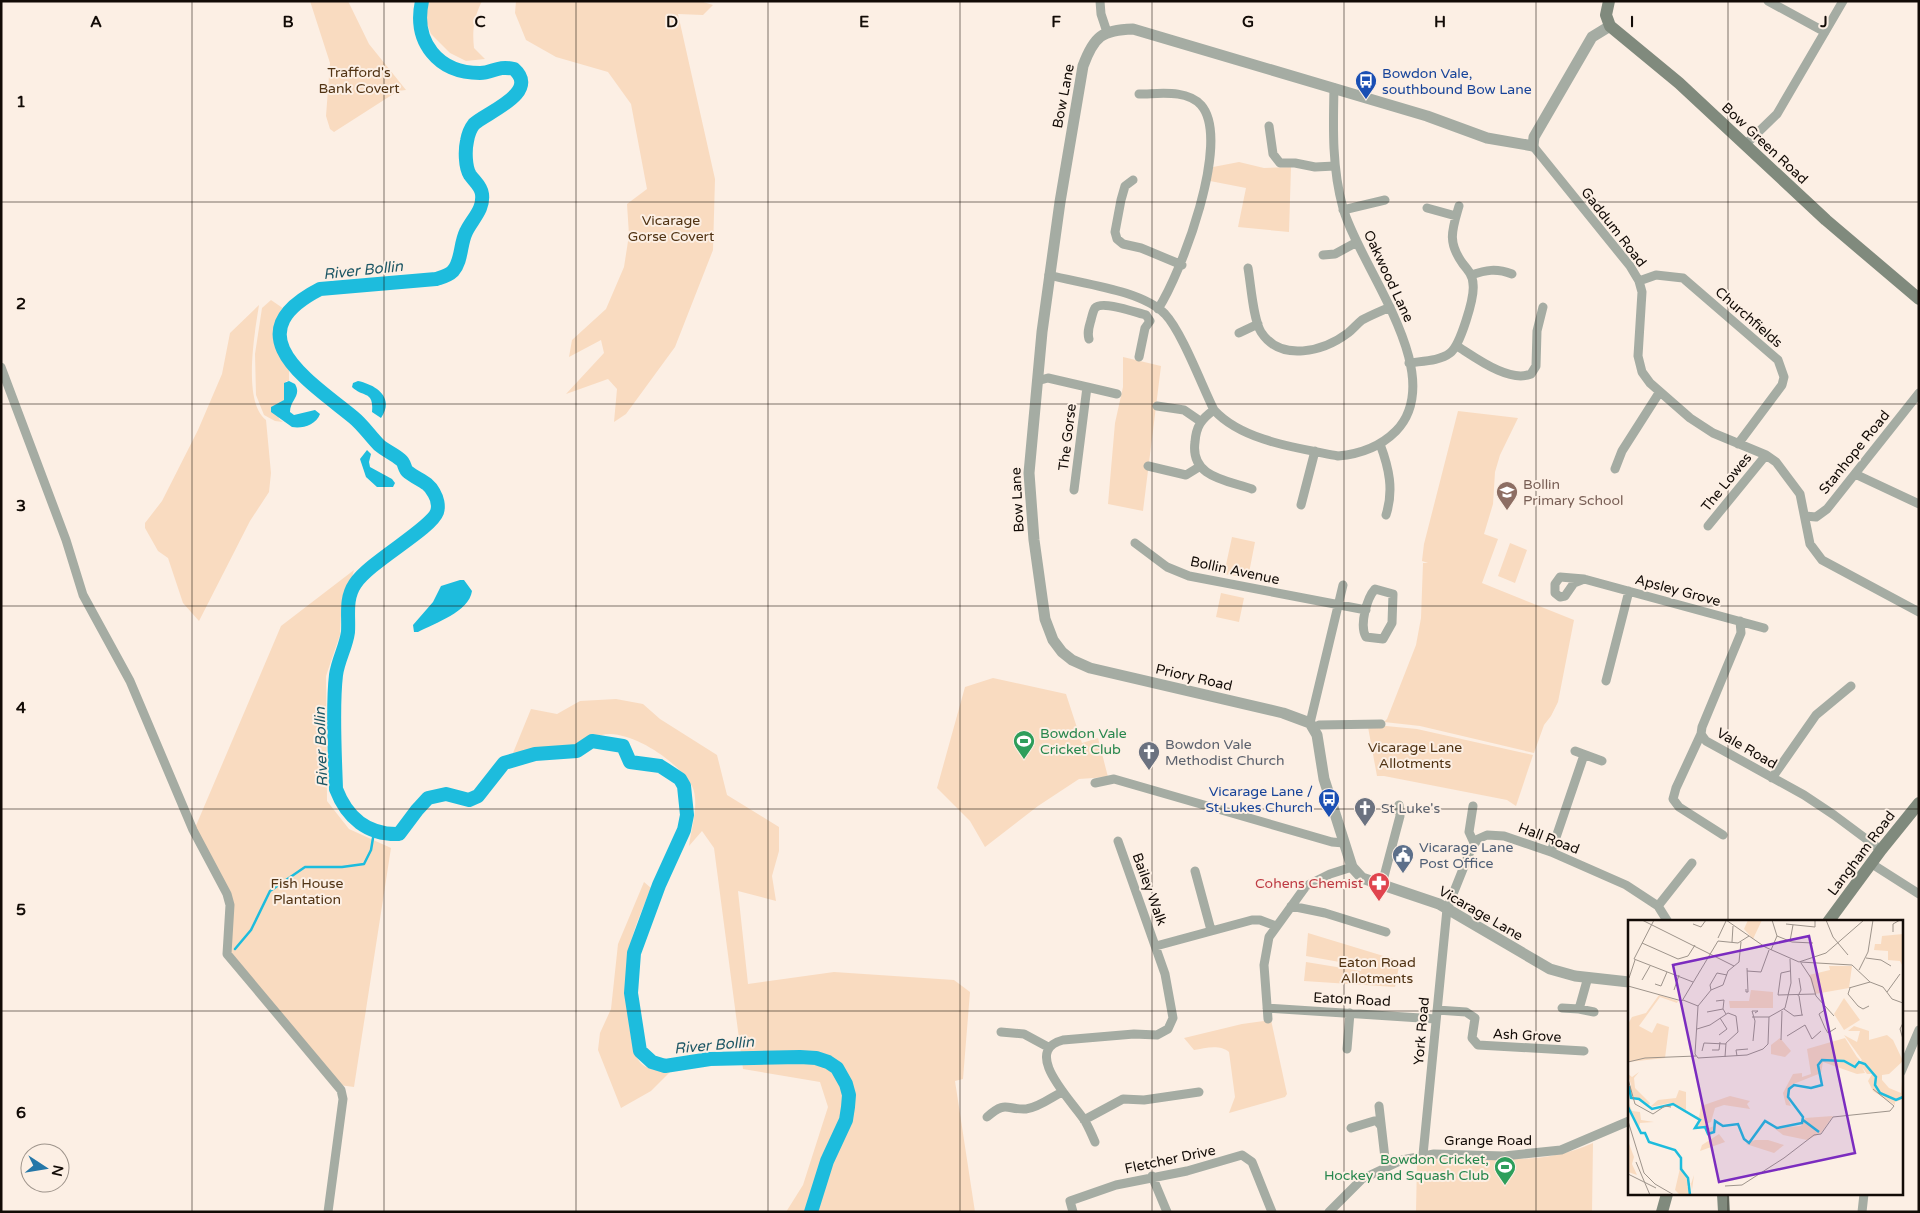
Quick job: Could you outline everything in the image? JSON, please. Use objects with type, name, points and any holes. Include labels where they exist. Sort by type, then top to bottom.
[{"type":"main road","points":[[1609,1],[1606,15],[1610,26]]},
{"type":"main road","name":"Bow Green Road","points":[[1610,26],[1679,84],[1826,220],[1919,299]]},
{"type":"main road","name":"Langham Road","points":[[1830,920],[1872,864],[1880,850],[1919,803]]},
{"type":"main road","points":[[1662,1212],[1666,1196]]},
{"type":"main road","points":[[1723,1196],[1724,1212]]},
{"type":"street","points":[[1100,1],[1101,14],[1107,32],[1133,29],[1427,116],[1487,138],[1532,146],[1534,137],[1592,37],[1600,29],[1610,26]]},
{"type":"street","points":[[1768,1],[1825,32]]},
{"type":"street","points":[[1746,145],[1776,114],[1843,1]]},
{"type":"street","name":"Bow Lane","points":[[1072,660],[1053,640],[1045,619],[1034,540],[1029,473],[1049,275],[1083,66],[1089,49],[1097,38],[1107,32]]},
{"type":"street","name":"Oakwood Lane","points":[[1049,275],[1144,300],[1158,309],[1174,326],[1214,410],[1223,420],[1242,432],[1338,456],[1353,454],[1380,444],[1403,423],[1410,412],[1413,387],[1409,363],[1390,307],[1343,210],[1335,166],[1334,88]]},
{"type":"street","points":[[1139,94],[1175,93],[1185,96],[1202,106],[1209,124],[1207,170],[1201,203],[1182,265],[1158,309]]},
{"type":"street","points":[[1270,126],[1273,154],[1280,163],[1295,163],[1315,167],[1335,166]]},
{"type":"street","name":"Gaddum Road","points":[[1532,146],[1630,266],[1638,281],[1643,304],[1638,356],[1642,372],[1659,393],[1690,418],[1738,444],[1766,455],[1776,462],[1800,494],[1810,544],[1822,560],[1919,612]]},
{"type":"street","points":[[1133,180],[1125,186],[1121,200],[1115,232],[1117,239],[1123,244],[1141,248],[1182,265]]},
{"type":"street","points":[[1343,210],[1385,200]]},
{"type":"street","points":[[1409,363],[1441,358],[1457,346],[1473,294],[1471,275],[1458,256],[1451,239],[1459,206]]},
{"type":"street","points":[[1427,208],[1456,216]]},
{"type":"street","points":[[1323,255],[1335,254],[1357,242]]},
{"type":"street","points":[[1248,268],[1258,324],[1261,332],[1274,346],[1302,352],[1334,342],[1361,321],[1390,307]]},
{"type":"street","points":[[1471,275],[1488,269],[1512,274]]},
{"type":"street","name":"Churchfields","points":[[1638,281],[1656,275],[1683,278],[1778,360],[1784,377],[1782,385],[1738,444]]},
{"type":"street","points":[[1117,307],[1120,293]]},
{"type":"street","points":[[1089,339],[1087,334],[1095,308],[1100,305],[1117,307],[1149,317],[1139,357]]},
{"type":"street","points":[[1457,346],[1495,368],[1519,378],[1531,374],[1536,366],[1537,331],[1543,307]]},
{"type":"street","points":[[1240,333],[1258,324]]},
{"type":"street","points":[[1,367],[66,540],[83,595],[130,681],[193,830],[227,894],[230,906],[227,954],[341,1090],[343,1099],[328,1212]]},
{"type":"street","name":"The Gorse","points":[[1038,381],[1048,378],[1117,394]]},
{"type":"street","name":"The Gorse","points":[[1074,490],[1087,387]]},
{"type":"street","points":[[1614,469],[1622,451],[1659,393]]},
{"type":"street","name":"Stanhope Road","points":[[1805,516],[1816,517],[1827,509],[1919,393]]},
{"type":"street","points":[[1157,406],[1184,410],[1200,421]]},
{"type":"street","points":[[1214,410],[1200,421],[1196,434],[1193,453],[1199,467],[1216,477],[1252,489]]},
{"type":"street","points":[[1380,444],[1389,468],[1391,488],[1386,515]]},
{"type":"street","points":[[1301,505],[1315,451]]},
{"type":"street","name":"The Lowes","points":[[1708,526],[1766,455]]},
{"type":"street","points":[[1148,466],[1186,474],[1199,467]]},
{"type":"street","points":[[1856,474],[1919,504]]},
{"type":"street","name":"Bollin Avenue","points":[[1135,543],[1151,557],[1178,572],[1366,610]]},
{"type":"street","name":"Apsley Grove","points":[[1584,579],[1764,628]]},
{"type":"street","points":[[1268,1019],[1264,958],[1269,937],[1306,886],[1330,874],[1352,867],[1324,779],[1322,753],[1312,726],[1343,585]]},
{"type":"street","points":[[1375,589],[1393,594],[1393,617],[1383,639],[1366,637],[1363,632],[1366,610],[1371,593],[1375,589]]},
{"type":"street","points":[[1606,681],[1629,591]]},
{"type":"street","name":"Vale Road","points":[[1740,622],[1741,633],[1702,727],[1702,734],[1706,741],[1834,815],[1880,850]]},
{"type":"street","name":"Priory Road","points":[[1072,660],[1090,668],[1283,713],[1312,726]]},
{"type":"street","points":[[1772,778],[1816,715],[1851,686]]},
{"type":"street","points":[[1312,726],[1380,724]]},
{"type":"street","points":[[1702,734],[1676,788],[1673,799],[1679,807],[1723,835]]},
{"type":"street","points":[[1575,751],[1602,761]]},
{"type":"street","points":[[1551,852],[1584,755]]},
{"type":"street","points":[[1095,783],[1114,779],[1332,842],[1344,843]]},
{"type":"street","points":[[1382,884],[1400,816],[1399,806]]},
{"type":"street","points":[[1448,909],[1474,843],[1469,832],[1473,806]]},
{"type":"street","name":"Hall Road","points":[[1474,843],[1482,837],[1495,835],[1522,840],[1626,885],[1658,906],[1667,920]]},
{"type":"street","name":"Bailey Walk","points":[[1048,1047],[1052,1043],[1063,1040],[1134,1034],[1157,1035],[1165,1032],[1174,1018],[1166,974],[1118,841]]},
{"type":"street","points":[[1658,906],[1692,863]]},
{"type":"street","points":[[1872,864],[1919,894]]},
{"type":"street","name":"Vicarage Lane","points":[[1352,867],[1362,878],[1414,894],[1448,909],[1550,970],[1628,982]]},
{"type":"street","points":[[1195,871],[1211,930]]},
{"type":"street","points":[[1291,906],[1325,913],[1386,932]]},
{"type":"street","name":"York Road","points":[[1423,1155],[1448,909]]},
{"type":"street","points":[[1156,946],[1252,920],[1260,920],[1276,926]]},
{"type":"street","points":[[1579,1009],[1588,977]]},
{"type":"street","name":"Eaton Road","points":[[1267,1008],[1350,1013],[1436,1015]]},
{"type":"street","points":[[1562,1008],[1594,1012]]},
{"type":"street","name":"Ash Grove","points":[[1436,1015],[1466,1012],[1475,1018],[1472,1038],[1478,1045],[1584,1051]]},
{"type":"street","points":[[1347,1049],[1350,1013]]},
{"type":"street","points":[[1902,1070],[1916,1044],[1919,1030]]},
{"type":"street","points":[[1001,1032],[1024,1034],[1048,1047],[1047,1060],[1050,1070],[1062,1092],[1084,1120],[1095,1142]]},
{"type":"street","points":[[987,1117],[998,1107],[1028,1109],[1062,1092]]},
{"type":"street","points":[[1084,1120],[1122,1099],[1144,1100],[1199,1092]]},
{"type":"street","points":[[1379,1106],[1386,1167]]},
{"type":"street","points":[[1351,1128],[1374,1121],[1377,1121],[1381,1126]]},
{"type":"street","name":"Grange Road","points":[[1329,1212],[1362,1179],[1386,1167],[1423,1155],[1444,1153],[1504,1156],[1561,1150],[1628,1121]]},
{"type":"street","name":"Fletcher Drive","points":[[1072,1212],[1070,1201],[1116,1185],[1152,1176],[1188,1171],[1242,1155],[1252,1162],[1272,1212]]},
{"type":"street","points":[[1152,1176],[1167,1212]]},
{"type":"street","points":[[1862,1212],[1864,1196]]},
{"type":"green space","name":"Trafford's Bank Covert","points":[[310,1],[348,1],[369,44],[406,90],[398,91],[334,132],[330,129],[326,116],[330,63]]},
{"type":"green space","points":[[428,1],[482,1],[475,18],[473,41],[474,48],[485,59],[466,61],[450,53],[431,34],[426,21]]},
{"type":"green space","name":"Vicarage Gorse Covert","points":[[516,1],[700,1],[713,5],[703,15],[678,14],[715,179],[713,250],[675,347],[626,414],[614,422],[617,389],[608,379],[566,394],[604,353],[601,340],[569,357],[572,340],[606,309],[624,267],[629,235],[627,204],[647,189],[631,104],[608,72],[556,57],[526,40],[515,13]]},
{"type":"green space","points":[[1239,162],[1264,168],[1291,167],[1289,232],[1238,227],[1246,188],[1210,181],[1213,167]]},
{"type":"green space","points":[[271,300],[287,311],[275,328],[276,345],[289,366],[289,381],[286,381],[284,400],[277,405],[279,419],[283,422],[275,421],[264,415],[256,395],[255,354],[262,308]]},
{"type":"green space","points":[[259,305],[253,348],[252,383],[254,398],[259,411],[266,420],[271,473],[269,492],[250,521],[199,621],[183,603],[168,558],[158,551],[145,528],[145,523],[162,501],[198,430],[222,374],[230,333]]},
{"type":"green space","points":[[1123,357],[1161,366],[1143,511],[1108,504],[1115,423],[1123,387]]},
{"type":"green space","points":[[1458,411],[1518,418],[1500,455],[1495,472],[1493,504],[1484,534],[1498,539],[1482,583],[1574,620],[1558,702],[1544,725],[1534,753],[1420,726],[1384,722],[1387,719],[1416,645],[1421,618],[1423,563],[1428,563],[1422,561],[1424,544]]},
{"type":"green space","points":[[1232,537],[1255,542],[1248,578],[1224,574]]},
{"type":"green space","points":[[1510,543],[1527,550],[1515,583],[1498,576]]},
{"type":"green space","name":"Fish House Plantation","points":[[354,570],[341,614],[340,635],[326,676],[327,801],[349,829],[391,848],[354,1087],[339,1085],[229,953],[232,904],[195,828],[281,626]]},
{"type":"green space","points":[[1221,593],[1244,598],[1239,622],[1216,617]]},
{"type":"green space","name":"Bowdon Vale Cricket Club","points":[[993,678],[1066,694],[1082,743],[1098,738],[1108,777],[1079,779],[1038,806],[985,847],[970,821],[937,788],[965,687]]},
{"type":"green space","points":[[616,699],[643,704],[660,719],[717,755],[727,795],[779,827],[779,851],[772,876],[776,901],[738,891],[748,984],[834,972],[954,980],[970,992],[963,1079],[955,1081],[975,1212],[786,1212],[803,1185],[828,1107],[820,1082],[743,1069],[714,848],[702,831],[689,846],[695,808],[692,786],[677,768],[656,751],[633,739],[621,736],[601,735],[587,740],[575,748],[554,746],[513,753],[531,709],[557,714],[580,701]]},
{"type":"green space","name":"Vicarage Lane Allotments","points":[[1386,726],[1417,729],[1533,755],[1516,806],[1507,800],[1377,776],[1368,727]]},
{"type":"green space","points":[[644,882],[651,888],[637,922],[629,954],[627,986],[631,1037],[634,1051],[642,1064],[654,1069],[671,1071],[651,1091],[621,1108],[598,1050],[600,1033],[611,1009],[618,944]]},
{"type":"green space","name":"Eaton Road Allotments","points":[[1308,933],[1400,961],[1395,987],[1304,981],[1306,962],[1361,971],[1362,966],[1306,956]]},
{"type":"green space","points":[[1271,1020],[1287,1094],[1285,1097],[1229,1113],[1235,1097],[1229,1052],[1217,1047],[1194,1050],[1184,1038],[1242,1024]]},
{"type":"green space","name":"Bowdon Cricket, Hockey and Squash Club","points":[[1593,1143],[1592,1212],[1416,1212],[1417,1161],[1463,1158],[1527,1159],[1570,1151]]},
{"type":"water","points":[[289,381],[295,384],[297,388],[290,412],[294,415],[315,410],[320,414],[315,421],[308,425],[292,427],[271,412],[271,407],[284,400],[284,383]]},
{"type":"water","points":[[358,381],[382,393],[386,404],[381,418],[372,412],[369,397],[352,387],[353,383]]},
{"type":"water","points":[[367,450],[371,454],[370,467],[392,479],[395,483],[393,487],[377,487],[366,477],[360,459]]},
{"type":"water","points":[[464,580],[472,591],[465,605],[442,621],[414,632],[413,625],[433,602],[441,586]]},
{"type":"waterway","name":"River Bollin","points":[[422,1],[421,30],[425,42],[441,61],[452,68],[465,72],[484,73],[503,68],[514,69],[520,78],[521,86],[516,94],[499,108],[480,119],[469,132],[466,149],[467,168],[478,184],[482,200],[479,210],[466,232],[458,262],[453,271],[436,279],[320,289],[294,306],[282,323],[280,340],[287,356],[300,373],[357,420],[379,445],[401,460],[408,472],[429,486],[435,495],[438,505],[437,512],[432,519],[362,575],[350,595],[348,632],[337,669],[335,688],[336,789],[346,808],[360,823],[368,828],[388,834],[399,834],[428,798],[446,794],[469,800],[478,796],[504,763],[535,754],[577,751],[592,741],[623,746],[630,762],[660,766],[680,779],[684,786],[687,815],[684,830],[659,885],[634,953],[631,993],[640,1051],[652,1062],[665,1066],[710,1059],[800,1057],[816,1058],[828,1062],[837,1068],[846,1084],[849,1095],[846,1120],[827,1161],[811,1212]]},
{"type":"waterway","points":[[235,949],[251,930],[270,891],[305,867],[342,867],[364,864],[371,850],[374,832]]},
{"type":"place","name":"Bowdon Vale, southbound Bow Lane","points":[[1366,100]]},
{"type":"place","name":"Bollin Primary School","points":[[1507,511]]},
{"type":"place","name":"Bowdon Vale Cricket Club","points":[[1024,760]]},
{"type":"place","name":"Bowdon Vale Methodist Church","points":[[1149,771]]},
{"type":"place","name":"Vicarage Lane / St Lukes Church","points":[[1329,818]]},
{"type":"place","name":"St Luke's","points":[[1365,827]]},
{"type":"place","name":"Vicarage Lane Post Office","points":[[1403,874]]},
{"type":"place","name":"Cohens Chemist","points":[[1379,902]]},
{"type":"place","name":"Bowdon Cricket, Hockey and Squash Club","points":[[1505,1186]]}]
